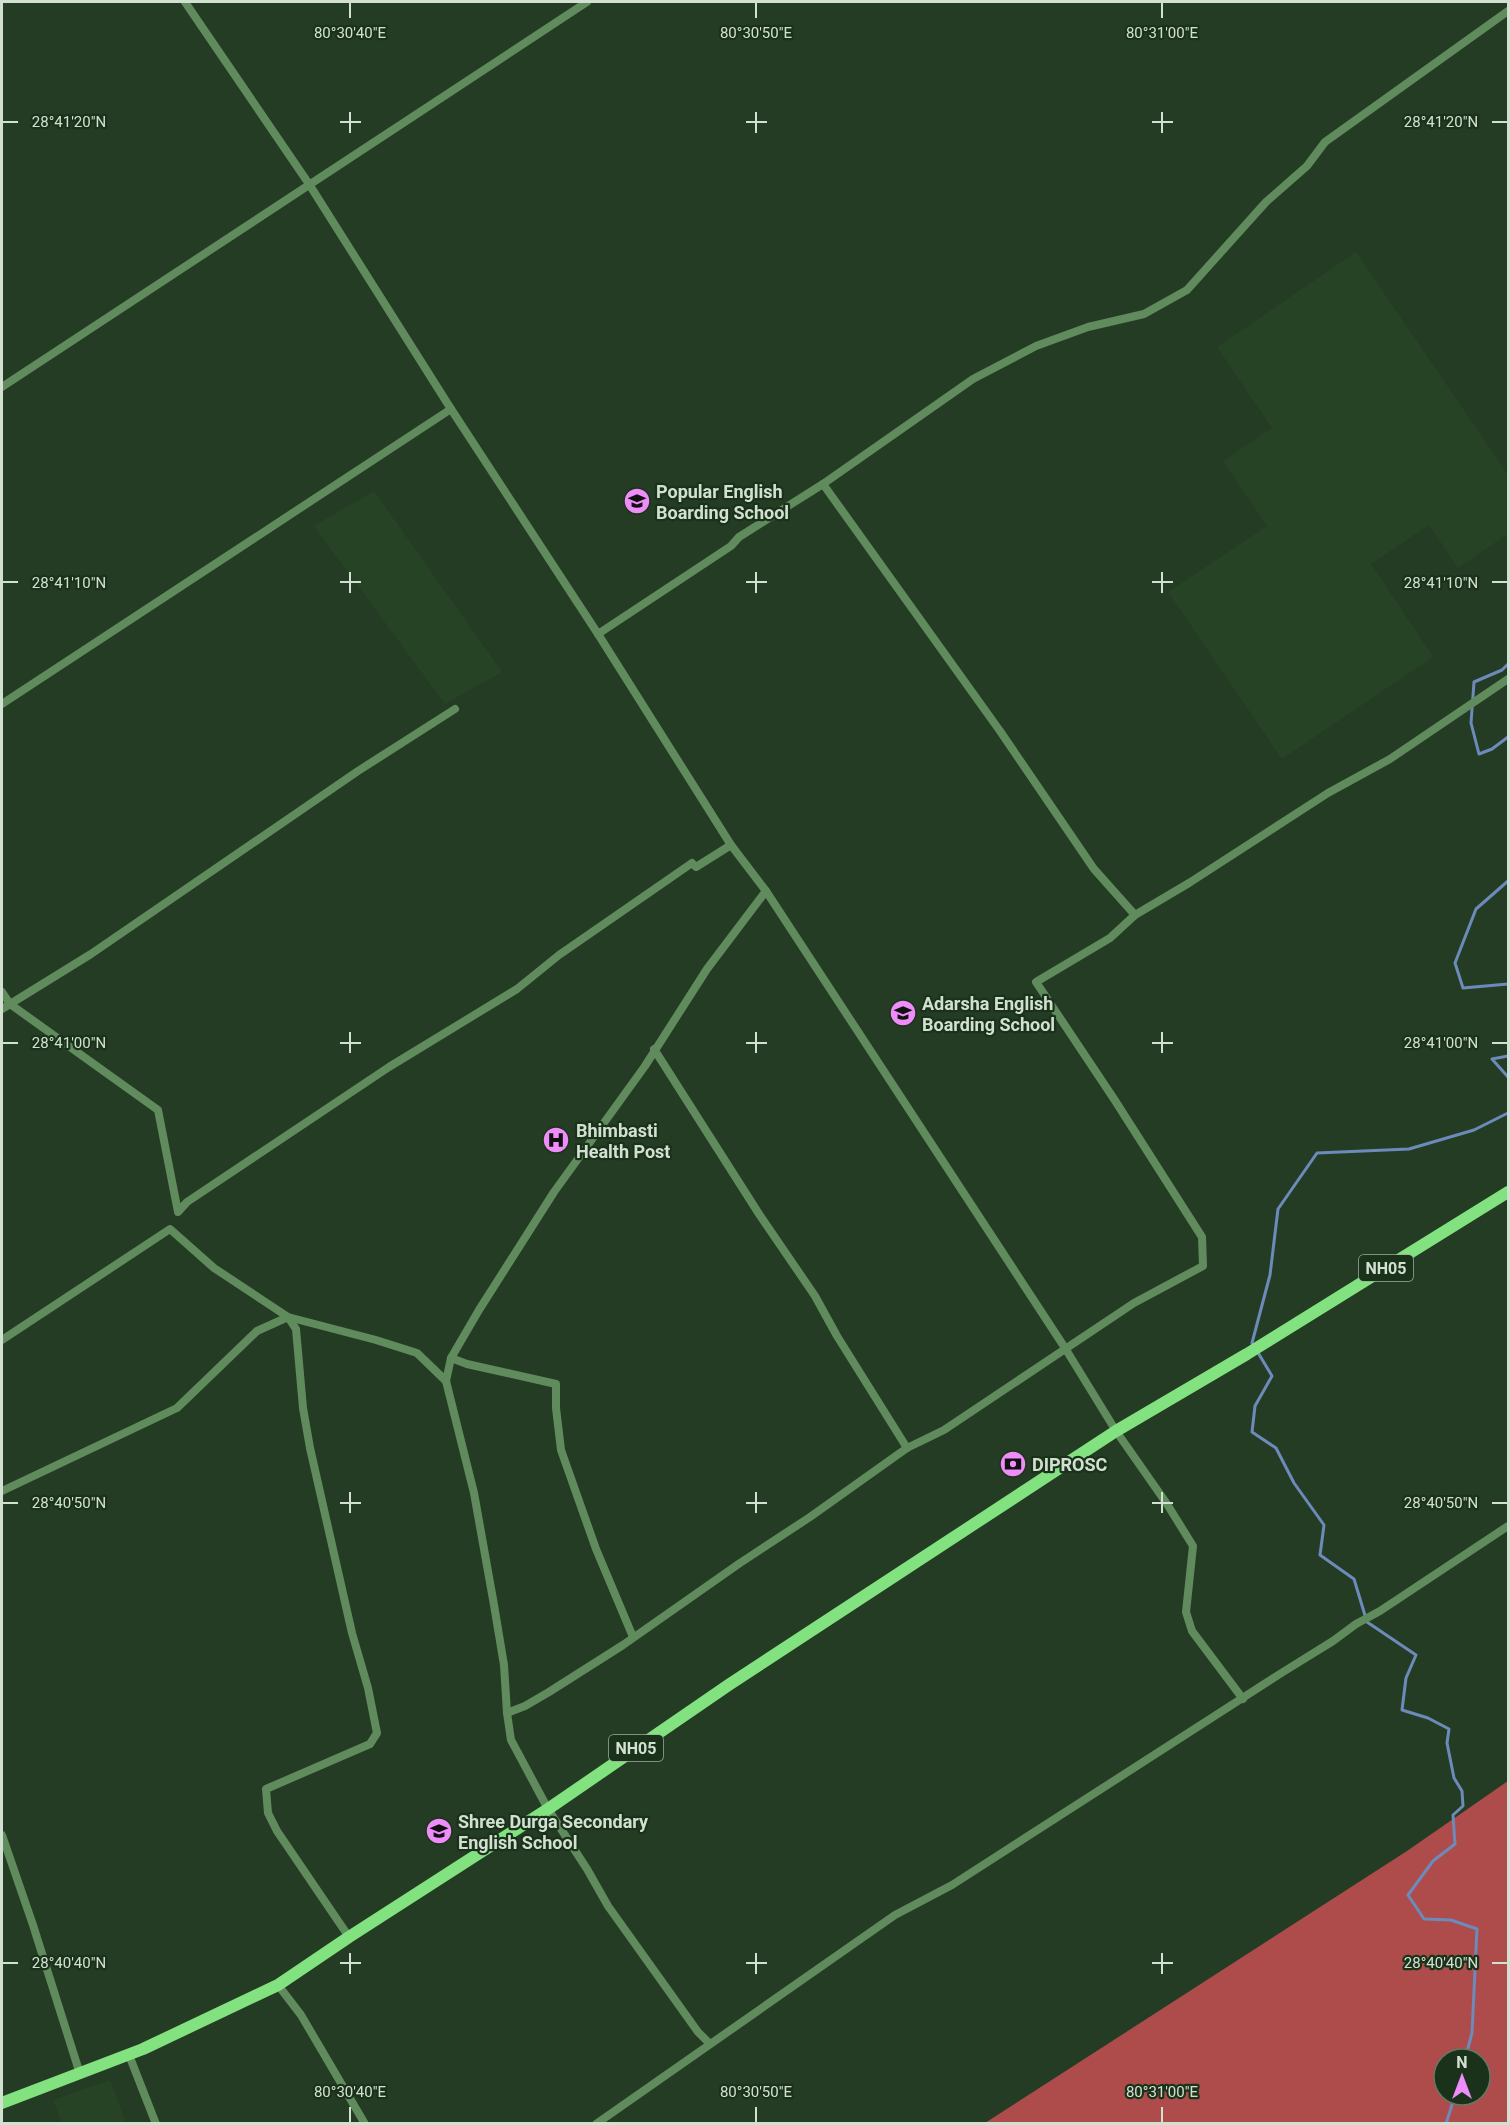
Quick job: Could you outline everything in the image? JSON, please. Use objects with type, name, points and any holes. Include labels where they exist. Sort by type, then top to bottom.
[{"type":"main road","name":"NH05","points":[[2,2103],[129,2055],[278,1985],[548,1809],[730,1684],[1116,1431],[1250,1352],[1509,1192]]},
{"type":"street","points":[[185,2],[309,184],[731,845],[766,891],[1065,1348],[1116,1431],[1167,1504],[1193,1546],[1186,1612],[1192,1631],[1243,1699]]},
{"type":"street","points":[[2,387],[586,2]]},
{"type":"street","points":[[598,634],[731,546],[739,537],[823,484],[973,379],[1036,346],[1088,327],[1144,314],[1186,290],[1266,202],[1307,166],[1325,142],[1509,11]]},
{"type":"street","points":[[2,704],[451,409]]},
{"type":"street","points":[[823,484],[994,722],[1094,869],[1135,915]]},
{"type":"street","points":[[507,1713],[525,1707],[633,1637],[907,1448],[944,1430],[1134,1303],[1203,1266],[1202,1237],[1036,982],[1110,938],[1135,915],[1189,883],[1328,793],[1390,759],[1509,679]]},
{"type":"street","points":[[2,1009],[91,954],[358,771],[456,709]]},
{"type":"street","points":[[2,992],[10,1004],[158,1110],[178,1212],[187,1202],[213,1184],[389,1067],[517,989],[559,954],[692,863],[696,867],[731,845]]},
{"type":"street","points":[[710,2044],[698,2032],[608,1906],[548,1809],[511,1740],[504,1665],[495,1605],[474,1493],[446,1381],[451,1358],[554,1192],[645,1066],[707,969],[766,891]]},
{"type":"street","points":[[654,1049],[759,1215],[815,1296],[837,1336],[907,1448]]},
{"type":"street","points":[[2,1340],[170,1229],[214,1268],[288,1317],[417,1353],[446,1381]]},
{"type":"street","points":[[2,1491],[177,1408],[257,1331],[288,1317]]},
{"type":"street","points":[[288,1317],[296,1329],[303,1408],[310,1449],[377,1733],[370,1744],[266,1788],[268,1813],[277,1831],[349,1937]]},
{"type":"street","points":[[451,1358],[467,1364],[556,1384],[556,1408],[561,1450],[596,1549],[633,1637]]},
{"type":"street","points":[[596,2124],[896,1915],[952,1885],[1509,1526]]},
{"type":"street","points":[[2,1835],[80,2074]]},
{"type":"street","points":[[278,1985],[302,2014],[365,2124]]},
{"type":"street","points":[[129,2055],[156,2124]]},
{"type":"shaded area","points":[[1356,252],[1508,475],[1508,534],[1458,568],[1429,525],[1371,564],[1433,657],[1282,759],[1168,592],[1267,526],[1223,461],[1272,428],[1217,347]]},
{"type":"shaded area","points":[[374,491],[502,672],[445,704],[314,526]]},
{"type":"shaded area","points":[[1508,1781],[1508,2123],[985,2123],[1407,1851]]},
{"type":"shaded area","points":[[110,2080],[126,2123],[62,2123],[53,2100]]},
{"type":"waterway","points":[[1508,664],[1502,670],[1474,682],[1471,723],[1479,754],[1492,749],[1508,737]]},
{"type":"waterway","points":[[1508,881],[1476,909],[1455,963],[1463,988],[1508,984]]},
{"type":"waterway","points":[[1508,1056],[1492,1059],[1508,1077]]},
{"type":"waterway","points":[[1253,1345],[1270,1275],[1278,1209],[1317,1153],[1409,1149],[1474,1130],[1508,1113]]},
{"type":"waterway","points":[[1257,1351],[1272,1376],[1255,1406],[1252,1432],[1276,1448],[1294,1483],[1324,1525],[1320,1555],[1354,1579],[1367,1622],[1416,1655],[1406,1678],[1402,1710],[1428,1718],[1449,1729],[1447,1743],[1454,1778],[1462,1791],[1463,1806],[1453,1815],[1455,1844],[1433,1861],[1408,1895],[1424,1919],[1451,1920],[1477,1929],[1472,2033],[1468,2047]]},
{"type":"waterway","points":[[1446,2124],[1451,2107]]},
{"type":"place","name":"Popular English Boarding School","points":[[637,501]]},
{"type":"place","name":"Adarsha English Boarding School","points":[[903,1013]]},
{"type":"place","name":"Bhimbasti Health Post","points":[[556,1140]]},
{"type":"place","name":"DIPROSC","points":[[1013,1464]]},
{"type":"place","name":"Shree Durga Secondary English School","points":[[439,1831]]}]
